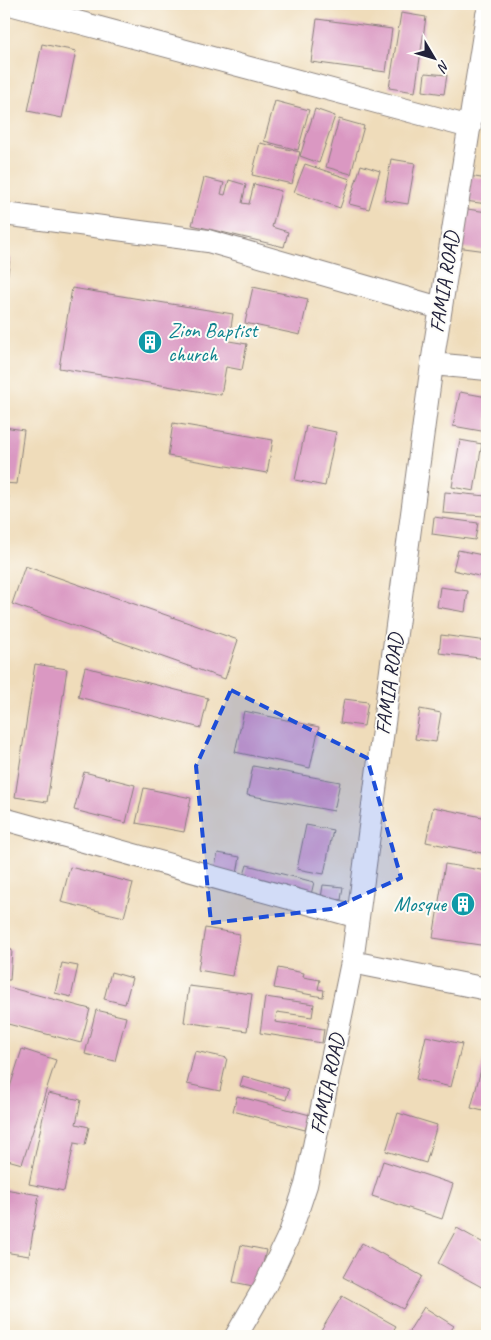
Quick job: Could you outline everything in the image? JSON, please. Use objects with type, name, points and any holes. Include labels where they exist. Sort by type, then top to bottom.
[{"type":"street","points":[[10,4],[470,127]]},
{"type":"street","name":"FAMIA ROAD","points":[[236,1336],[265,1286],[286,1242],[306,1185],[352,962],[432,364],[487,15]]},
{"type":"street","points":[[4,214],[208,241],[440,308]]},
{"type":"street","points":[[432,364],[487,369]]},
{"type":"street","points":[[4,819],[358,916]]},
{"type":"street","points":[[352,962],[487,989]]},
{"type":"highlighted area","points":[[231,690],[367,758],[401,878],[331,909],[211,923],[196,766]]},
{"type":"building","points":[[401,13],[426,17],[415,92],[389,88]]},
{"type":"building","points":[[317,19],[392,29],[386,72],[311,62]]},
{"type":"building","points":[[42,44],[76,51],[62,118],[28,111]]},
{"type":"building","points":[[425,73],[447,75],[444,94],[423,91]]},
{"type":"building","points":[[275,101],[309,110],[298,150],[264,141]]},
{"type":"building","points":[[315,109],[335,116],[319,163],[300,156]]},
{"type":"building","points":[[339,119],[364,126],[351,174],[326,167]]},
{"type":"building","points":[[260,143],[300,152],[292,184],[252,175]]},
{"type":"building","points":[[391,159],[415,163],[408,204],[384,200]]},
{"type":"building","points":[[305,164],[350,179],[340,208],[294,192]]},
{"type":"building","points":[[361,165],[380,171],[369,209],[349,204]]},
{"type":"building","points":[[469,176],[487,179],[487,204],[465,201]]},
{"type":"building","points":[[204,178],[224,183],[221,194],[225,195],[229,180],[246,185],[242,203],[249,204],[254,184],[281,191],[272,227],[288,232],[284,247],[192,225]]},
{"type":"building","points":[[461,208],[487,212],[487,251],[456,247]]},
{"type":"building","points":[[4,257],[10,258],[5,293],[4,293]]},
{"type":"building","points":[[253,287],[308,299],[300,335],[245,323]]},
{"type":"building","name":"Zion Baptist church","points":[[72,288],[233,314],[229,341],[247,344],[242,370],[226,367],[221,395],[59,368]]},
{"type":"building","points":[[460,392],[487,397],[487,432],[453,426]]},
{"type":"building","points":[[173,423],[273,440],[267,473],[168,456]]},
{"type":"building","points":[[306,426],[336,432],[325,486],[295,480]]},
{"type":"building","points":[[4,427],[24,430],[17,484],[4,483]]},
{"type":"building","points":[[460,440],[482,444],[474,491],[452,487]]},
{"type":"building","points":[[445,492],[486,496],[484,516],[443,513]]},
{"type":"building","points":[[4,496],[9,496],[5,518],[4,518]]},
{"type":"building","points":[[434,517],[478,523],[475,540],[432,534]]},
{"type":"building","points":[[458,550],[487,556],[487,578],[453,570]]},
{"type":"building","points":[[25,566],[238,640],[225,679],[12,604]]},
{"type":"building","points":[[440,587],[468,591],[465,612],[437,607]]},
{"type":"building","points":[[441,635],[487,641],[487,659],[439,653]]},
{"type":"building","points":[[35,664],[67,669],[47,802],[15,797]]},
{"type":"building","points":[[85,667],[208,698],[201,728],[78,697]]},
{"type":"building","points":[[344,699],[368,702],[364,726],[340,723]]},
{"type":"building","points":[[420,709],[441,713],[436,742],[415,739]]},
{"type":"building","points":[[244,711],[319,727],[310,768],[235,752]]},
{"type":"building","points":[[253,766],[340,782],[334,811],[247,795]]},
{"type":"building","points":[[84,772],[135,785],[126,823],[74,810]]},
{"type":"building","points":[[144,788],[191,798],[184,832],[136,823]]},
{"type":"building","points":[[433,807],[487,818],[487,854],[426,842]]},
{"type":"building","points":[[306,825],[333,830],[324,874],[297,869]]},
{"type":"building","points":[[218,853],[240,857],[237,874],[214,870]]},
{"type":"building","name":"Mosque","points":[[445,864],[487,871],[487,946],[433,938]]},
{"type":"building","points":[[247,865],[314,882],[310,899],[242,882]]},
{"type":"building","points":[[70,867],[133,883],[124,917],[61,902]]},
{"type":"building","points":[[323,885],[343,887],[341,900],[321,898]]},
{"type":"building","points":[[205,928],[240,934],[232,976],[198,970]]},
{"type":"building","points":[[4,949],[12,950],[10,980],[4,980]]},
{"type":"building","points":[[62,963],[78,966],[71,997],[55,993]]},
{"type":"building","points":[[278,968],[304,973],[303,977],[320,980],[318,989],[324,990],[323,997],[274,988]]},
{"type":"building","points":[[111,972],[132,978],[125,1004],[104,999]]},
{"type":"building","points":[[4,986],[90,1009],[81,1043],[4,1023]]},
{"type":"building","points":[[189,986],[252,994],[247,1031],[184,1022]]},
{"type":"building","points":[[265,997],[314,1004],[312,1017],[277,1012],[275,1022],[324,1029],[322,1043],[260,1033]]},
{"type":"building","points":[[96,1010],[126,1017],[115,1061],[85,1054]]},
{"type":"building","points":[[426,1036],[462,1044],[451,1087],[416,1079]]},
{"type":"building","points":[[22,1049],[56,1060],[22,1164],[4,1159],[4,1106]]},
{"type":"building","points":[[195,1051],[227,1058],[220,1091],[187,1084]]},
{"type":"building","points":[[487,1051],[487,1112],[471,1108]]},
{"type":"building","points":[[243,1076],[289,1089],[286,1100],[240,1086]]},
{"type":"building","points":[[48,1093],[81,1100],[76,1124],[89,1127],[85,1145],[74,1143],[64,1191],[29,1184]]},
{"type":"building","points":[[237,1096],[310,1115],[305,1130],[233,1111]]},
{"type":"building","points":[[398,1113],[437,1125],[426,1163],[386,1151]]},
{"type":"building","points":[[383,1161],[453,1184],[442,1219],[372,1196]]},
{"type":"building","points":[[5,1189],[39,1195],[29,1256],[4,1252]]},
{"type":"building","points":[[457,1228],[487,1245],[487,1290],[438,1263]]},
{"type":"building","points":[[362,1243],[422,1276],[403,1309],[343,1277]]},
{"type":"building","points":[[241,1245],[266,1250],[258,1287],[233,1282]]},
{"type":"building","points":[[342,1296],[396,1326],[390,1336],[318,1336]]},
{"type":"building","points":[[424,1307],[454,1326],[447,1336],[406,1336]]},
{"type":"place","name":"Zion Baptist church","points":[[150,342]]},
{"type":"place","name":"Mosque","points":[[463,904]]}]
